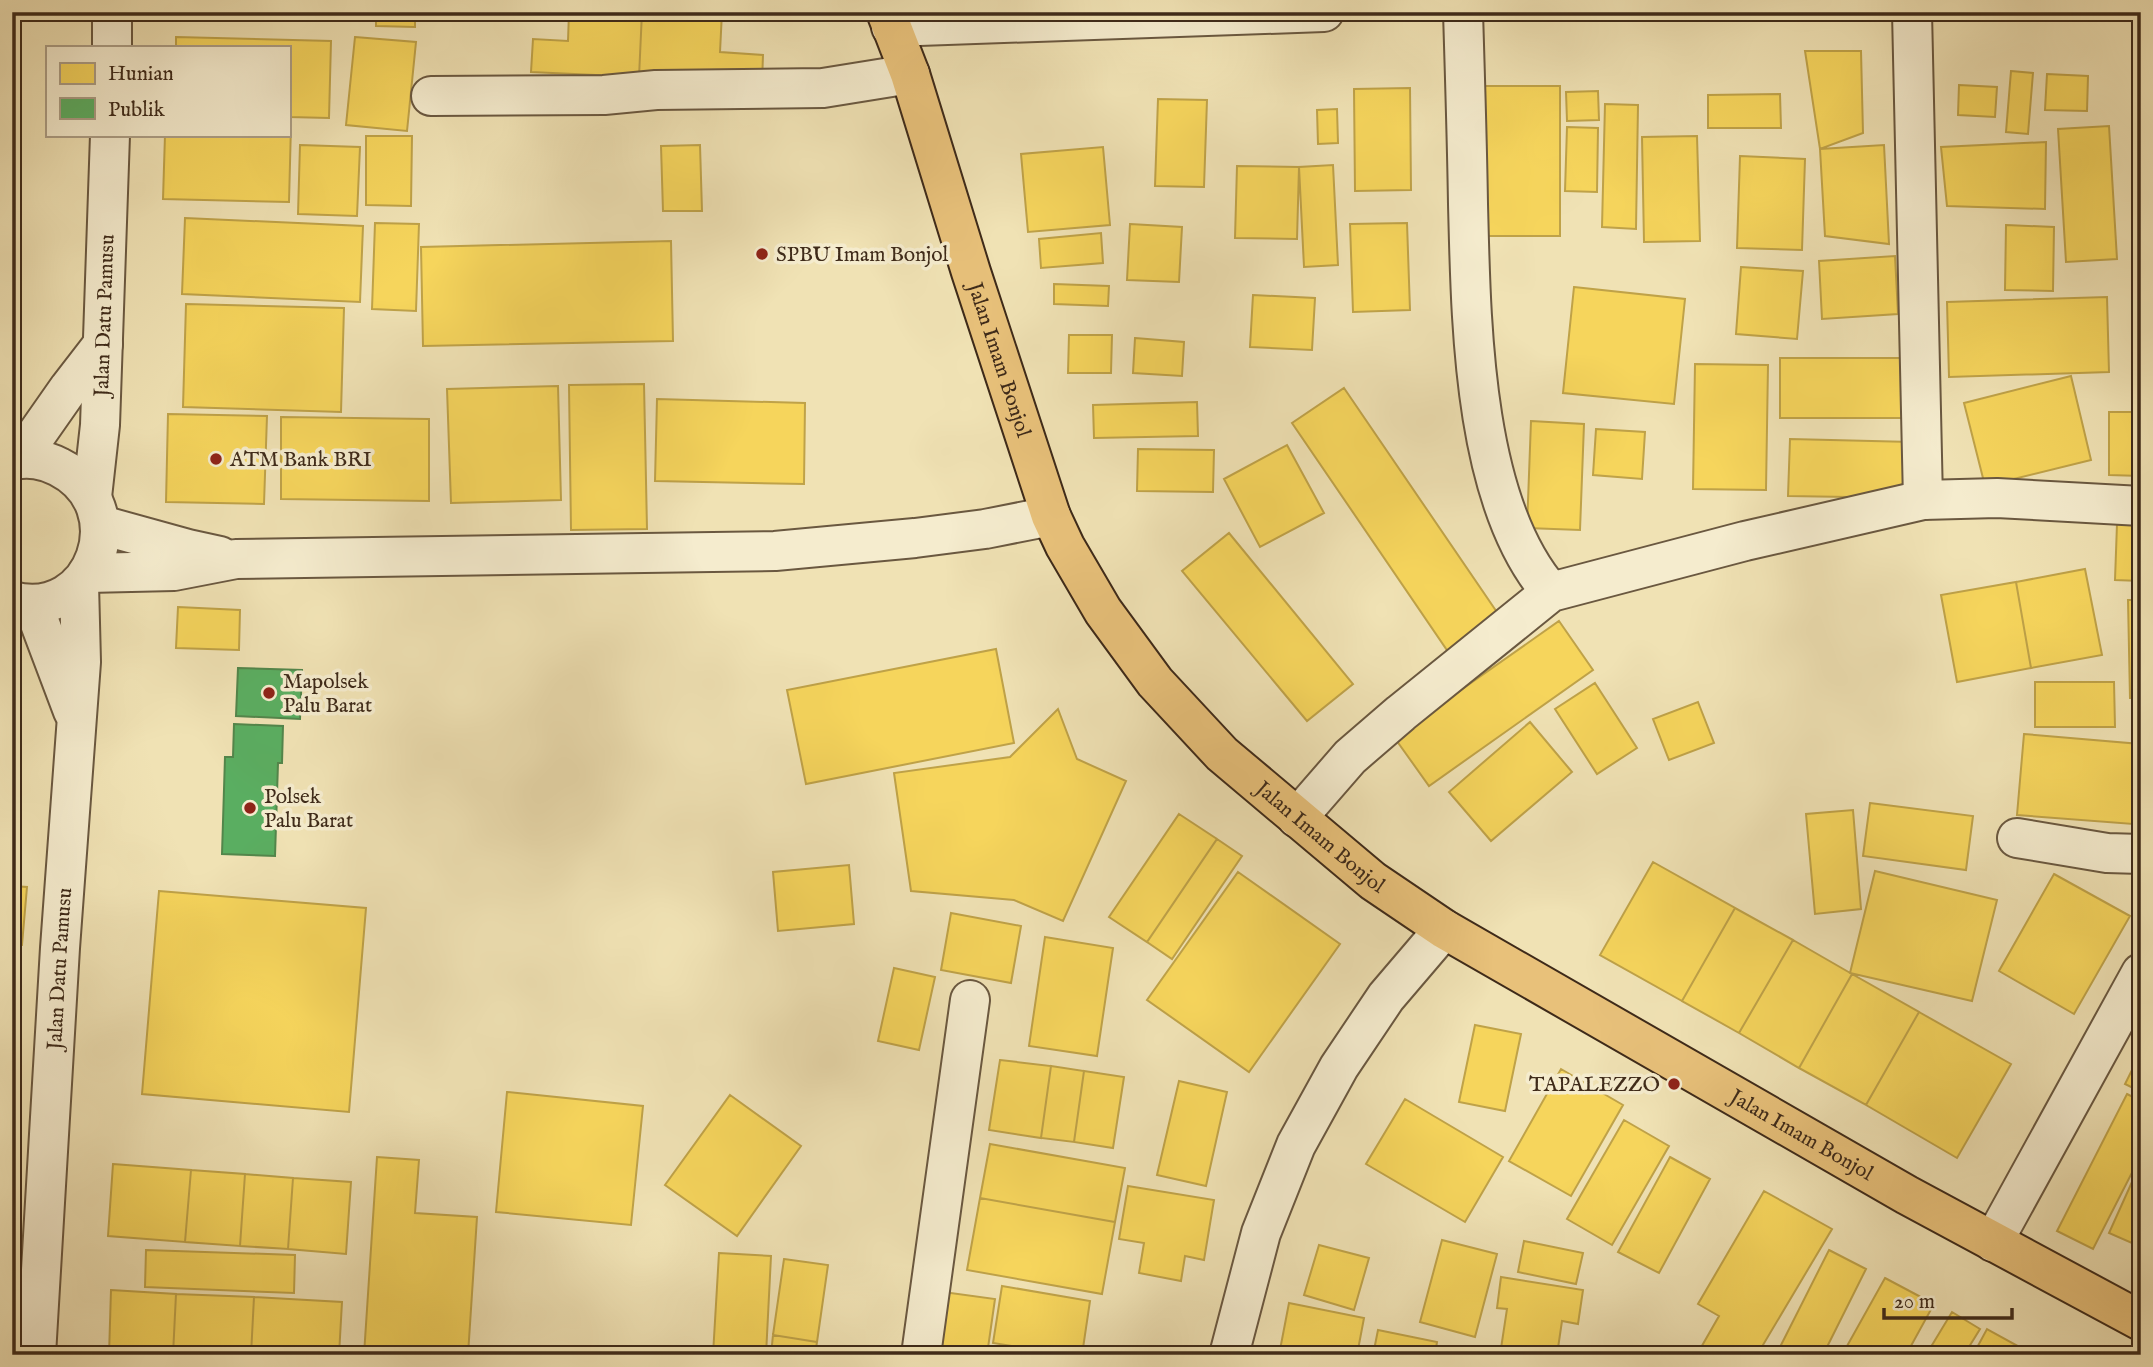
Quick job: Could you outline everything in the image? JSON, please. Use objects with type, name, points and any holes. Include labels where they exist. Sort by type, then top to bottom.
[{"type":"highway","name":"Jalan Imam Bonjol","points":[[888,20],[910,74],[1051,516],[1065,546],[1103,611],[1154,682],[1222,754],[1373,881],[1444,929],[1907,1195],[2141,1321]]},
{"type":"street","points":[[111,12],[112,46]]},
{"type":"street","points":[[888,20],[1324,12]]},
{"type":"street","points":[[1463,12],[1471,318],[1487,439],[1503,506],[1525,554],[1551,592]]},
{"type":"street","points":[[1912,12],[1923,500]]},
{"type":"street","points":[[431,96],[604,96],[656,90],[823,88],[910,74]]},
{"type":"street","name":"Jalan Datu Pamusu","points":[[36,1355],[59,961],[81,662],[84,579],[99,551],[97,511],[110,136]]},
{"type":"street","points":[[16,460],[103,344]]},
{"type":"street","points":[[16,460],[49,462],[74,474],[97,511],[188,550],[236,559]]},
{"type":"street","points":[[1297,818],[1350,757],[1551,592],[1745,541],[1923,500],[1997,498],[2141,506]]},
{"type":"street","points":[[76,719],[53,662],[21,605],[58,598],[84,579],[174,571],[236,559],[775,551],[915,538],[985,529],[1051,516]]},
{"type":"street","points":[[2017,838],[2107,853],[2141,854]]},
{"type":"street","points":[[1229,1355],[1261,1233],[1296,1145],[1339,1067],[1386,997],[1444,929]]},
{"type":"street","points":[[1993,1242],[2141,973]]},
{"type":"street","points":[[921,1355],[970,1000]]},
{"type":"building: Hunian","points":[[354,12],[354,19],[218,14]]},
{"type":"building: Hunian","points":[[376,12],[415,12],[415,27],[376,26]]},
{"type":"building: Hunian","points":[[569,12],[642,12],[639,77],[531,72],[533,39],[568,41]]},
{"type":"building: Hunian","points":[[642,12],[722,12],[720,52],[763,55],[762,83],[639,77]]},
{"type":"building: Hunian","points":[[176,37],[331,41],[329,118],[290,117],[290,46],[176,46]]},
{"type":"building: Hunian","points":[[355,37],[416,42],[407,131],[346,125]]},
{"type":"building: Hunian","points":[[1805,51],[1861,51],[1863,133],[1820,149]]},
{"type":"building: Hunian","points":[[2011,71],[2033,73],[2028,134],[2006,132]]},
{"type":"building: Hunian","points":[[2135,73],[2141,73],[2141,191],[2134,191]]},
{"type":"building: Hunian","points":[[2047,74],[2088,76],[2087,111],[2045,110]]},
{"type":"building: Hunian","points":[[1959,85],[1997,87],[1995,117],[1958,115]]},
{"type":"building: Hunian","points":[[1477,86],[1560,86],[1560,236],[1477,236]]},
{"type":"building: Hunian","points":[[1410,88],[1411,190],[1355,191],[1354,89]]},
{"type":"building: Hunian","points":[[1598,91],[1599,120],[1567,121],[1566,92]]},
{"type":"building: Hunian","points":[[1780,94],[1781,128],[1708,128],[1708,95]]},
{"type":"building: Hunian","points":[[1158,99],[1207,100],[1204,187],[1155,186]]},
{"type":"building: Hunian","points":[[1605,104],[1638,105],[1636,229],[1602,227]]},
{"type":"building: Hunian","points":[[1337,109],[1338,143],[1318,144],[1317,110]]},
{"type":"building: Hunian","points":[[291,125],[289,202],[163,199],[165,136],[290,136]]},
{"type":"building: Hunian","points":[[2109,126],[2117,259],[2066,262],[2058,129]]},
{"type":"building: Hunian","points":[[1567,127],[1598,128],[1597,192],[1565,191]]},
{"type":"building: Hunian","points":[[366,136],[412,136],[411,206],[366,205]]},
{"type":"building: Hunian","points":[[1697,136],[1700,241],[1644,242],[1642,137]]},
{"type":"building: Hunian","points":[[2046,142],[2045,209],[1947,206],[1941,147]]},
{"type":"building: Hunian","points":[[300,145],[360,147],[357,216],[298,214]]},
{"type":"building: Hunian","points":[[700,145],[702,211],[663,211],[661,146]]},
{"type":"building: Hunian","points":[[1884,145],[1889,244],[1825,236],[1820,149]]},
{"type":"building: Hunian","points":[[1103,147],[1110,225],[1028,232],[1021,154]]},
{"type":"building: Hunian","points":[[1740,156],[1805,159],[1802,250],[1737,248]]},
{"type":"building: Hunian","points":[[1333,165],[1338,265],[1304,267],[1299,167]]},
{"type":"building: Hunian","points":[[1237,166],[1299,167],[1297,239],[1235,238]]},
{"type":"building: Hunian","points":[[185,218],[363,226],[360,302],[182,294]]},
{"type":"building: Hunian","points":[[375,223],[419,224],[416,311],[372,309]]},
{"type":"building: Hunian","points":[[1407,223],[1410,310],[1353,312],[1350,224]]},
{"type":"building: Hunian","points":[[1130,224],[1182,227],[1179,282],[1127,280]]},
{"type":"building: Hunian","points":[[2006,225],[2054,227],[2053,291],[2005,290]]},
{"type":"building: Hunian","points":[[1101,233],[1103,263],[1041,268],[1039,239]]},
{"type":"building: Hunian","points":[[671,241],[673,341],[423,346],[421,247]]},
{"type":"building: Hunian","points":[[1895,256],[1898,314],[1822,319],[1819,261]]},
{"type":"building: Hunian","points":[[1741,267],[1803,271],[1797,339],[1736,334]]},
{"type":"building: Hunian","points":[[1054,284],[1109,286],[1108,306],[1054,304]]},
{"type":"building: Hunian","points":[[1574,287],[1685,299],[1674,404],[1563,393]]},
{"type":"building: Hunian","points":[[1253,295],[1315,298],[1312,350],[1250,347]]},
{"type":"building: Hunian","points":[[2107,297],[2109,372],[1949,377],[1947,302]]},
{"type":"building: Hunian","points":[[186,304],[344,308],[341,412],[183,407]]},
{"type":"building: Hunian","points":[[1069,335],[1112,335],[1111,373],[1068,373]]},
{"type":"building: Hunian","points":[[1135,338],[1184,342],[1182,376],[1133,373]]},
{"type":"building: Hunian","points":[[1780,358],[1903,358],[1904,418],[1780,418]]},
{"type":"building: Hunian","points":[[1695,364],[1768,365],[1766,490],[1693,489]]},
{"type":"building: Hunian","points":[[2071,376],[2091,460],[1985,486],[1964,403]]},
{"type":"building: Hunian","points":[[644,384],[647,529],[571,530],[569,385]]},
{"type":"building: Hunian","points":[[558,386],[561,500],[451,503],[447,389]]},
{"type":"building: Hunian","points":[[1344,388],[1503,621],[1451,656],[1292,423]]},
{"type":"building: Hunian","points":[[657,399],[805,403],[804,484],[655,481]]},
{"type":"building: Hunian","points":[[1197,402],[1198,436],[1094,438],[1093,405]]},
{"type":"building: Hunian","points":[[2109,412],[2141,412],[2141,476],[2109,475]]},
{"type":"building: Hunian","name":"ATM Bank BRI","points":[[168,414],[267,416],[264,504],[166,502]]},
{"type":"building: Hunian","points":[[281,417],[429,419],[429,501],[281,499]]},
{"type":"building: Hunian","points":[[1531,421],[1584,424],[1580,530],[1527,528]]},
{"type":"building: Hunian","points":[[1596,429],[1645,432],[1642,479],[1593,475]]},
{"type":"building: Hunian","points":[[1790,439],[1912,442],[1910,498],[1788,496]]},
{"type":"building: Hunian","points":[[1287,445],[1324,513],[1260,547],[1224,479]]},
{"type":"building: Hunian","points":[[1138,449],[1214,450],[1213,492],[1137,491]]},
{"type":"building: Hunian","points":[[2117,524],[2141,525],[2141,581],[2115,580]]},
{"type":"building: Hunian","points":[[1229,533],[1353,684],[1307,721],[1182,571]]},
{"type":"building: Hunian","points":[[2085,569],[2102,655],[2031,668],[2016,582]]},
{"type":"building: Hunian","points":[[2016,582],[2031,668],[1957,682],[1941,595]]},
{"type":"building: Hunian","points":[[2128,600],[2141,600],[2141,698],[2130,698]]},
{"type":"building: Hunian","points":[[178,607],[240,610],[239,650],[176,648]]},
{"type":"building: Hunian","points":[[1559,621],[1593,670],[1429,786],[1394,737]]},
{"type":"building: Hunian","points":[[996,649],[1014,743],[806,784],[787,690]]},
{"type":"building: Hunian","points":[[12,682],[19,682],[12,801]]},
{"type":"building: Hunian","points":[[2035,682],[2114,682],[2115,727],[2035,727]]},
{"type":"building: Hunian","points":[[1595,683],[1637,748],[1597,774],[1555,709]]},
{"type":"building: Hunian","points":[[1698,702],[1714,743],[1669,760],[1653,719]]},
{"type":"building: Hunian","points":[[1058,709],[1077,759],[1126,781],[1063,921],[1014,900],[911,891],[894,773],[1010,757]]},
{"type":"building: Hunian","points":[[1530,722],[1572,772],[1491,841],[1449,792]]},
{"type":"building: Hunian","points":[[2024,734],[2140,744],[2133,824],[2017,815]]},
{"type":"building: Hunian","points":[[1870,803],[1973,816],[1966,870],[1863,856]]},
{"type":"building: Hunian","points":[[1853,810],[1861,909],[1815,914],[1806,814]]},
{"type":"building: Hunian","points":[[1179,814],[1217,839],[1147,942],[1109,917]]},
{"type":"building: Hunian","points":[[1217,839],[1242,856],[1172,959],[1147,942]]},
{"type":"building: Hunian","points":[[1653,862],[1735,908],[1682,1001],[1600,955]]},
{"type":"building: Hunian","points":[[849,865],[854,924],[778,931],[773,872]]},
{"type":"building: Hunian","points":[[1875,871],[1997,900],[1972,1001],[1850,973]]},
{"type":"building: Hunian","points":[[1238,872],[1340,944],[1249,1072],[1147,1000]]},
{"type":"building: Hunian","points":[[2054,874],[2130,916],[2074,1014],[1999,971]]},
{"type":"building: Hunian","points":[[12,886],[27,887],[22,945],[12,944]]},
{"type":"building: Hunian","points":[[159,891],[366,908],[349,1112],[142,1094]]},
{"type":"building: Hunian","points":[[1735,908],[1793,940],[1739,1033],[1682,1001]]},
{"type":"building: Hunian","points":[[951,913],[1021,926],[1011,983],[941,970]]},
{"type":"building: Hunian","points":[[1045,937],[1113,948],[1097,1056],[1029,1046]]},
{"type":"building: Hunian","points":[[1793,940],[1852,974],[1799,1068],[1739,1033]]},
{"type":"building: Hunian","points":[[894,968],[935,977],[919,1050],[878,1041]]},
{"type":"building: Hunian","points":[[1852,974],[1919,1012],[1866,1105],[1799,1068]]},
{"type":"building: Hunian","points":[[1919,1012],[2011,1064],[1957,1158],[1866,1105]]},
{"type":"building: Hunian","points":[[1475,1025],[1521,1034],[1505,1111],[1459,1102]]},
{"type":"building: Hunian","points":[[2141,1052],[2141,1092],[2125,1084]]},
{"type":"building: Hunian","points":[[1000,1060],[1051,1066],[1041,1138],[989,1130]]},
{"type":"building: Hunian","points":[[1051,1066],[1084,1071],[1074,1142],[1041,1138]]},
{"type":"building: Hunian","points":[[1561,1069],[1623,1105],[1571,1196],[1509,1161]]},
{"type":"building: Hunian","points":[[1084,1071],[1124,1077],[1113,1148],[1074,1142]]},
{"type":"building: Hunian","points":[[1179,1081],[1227,1092],[1206,1186],[1157,1175]]},
{"type":"building: Hunian","points":[[507,1092],[643,1106],[631,1225],[496,1212]]},
{"type":"building: Hunian","points":[[2127,1094],[2141,1101],[2141,1155],[2093,1249],[2057,1231]]},
{"type":"building: Hunian","points":[[730,1095],[801,1146],[737,1236],[665,1185]]},
{"type":"building: Hunian","points":[[1405,1099],[1503,1157],[1465,1222],[1366,1164]]},
{"type":"building: Hunian","points":[[1624,1120],[1669,1146],[1612,1245],[1567,1219]]},
{"type":"building: Hunian","points":[[990,1144],[1125,1168],[1115,1222],[980,1198]]},
{"type":"building: Hunian","points":[[377,1157],[419,1160],[415,1213],[477,1217],[468,1355],[364,1355]]},
{"type":"building: Hunian","points":[[1670,1157],[1710,1179],[1659,1273],[1618,1252]]},
{"type":"building: Hunian","points":[[2141,1162],[2141,1247],[2109,1233]]},
{"type":"building: Hunian","points":[[113,1164],[191,1170],[185,1242],[108,1236]]},
{"type":"building: Hunian","points":[[191,1170],[245,1174],[240,1246],[185,1242]]},
{"type":"building: Hunian","points":[[245,1174],[293,1178],[288,1249],[240,1246]]},
{"type":"building: Hunian","points":[[293,1178],[351,1182],[346,1254],[288,1249]]},
{"type":"building: Hunian","points":[[1128,1186],[1214,1200],[1204,1260],[1185,1256],[1181,1281],[1139,1273],[1144,1243],[1119,1239]]},
{"type":"building: Hunian","points":[[1764,1191],[1832,1229],[1757,1355],[1705,1355],[1699,1351],[1719,1316],[1698,1304]]},
{"type":"building: Hunian","points":[[980,1198],[1115,1222],[1102,1294],[967,1270]]},
{"type":"building: Hunian","points":[[1442,1240],[1497,1254],[1475,1337],[1420,1322]]},
{"type":"building: Hunian","points":[[1524,1241],[1583,1253],[1576,1284],[1518,1272]]},
{"type":"building: Hunian","points":[[1319,1245],[1369,1258],[1354,1310],[1304,1295]]},
{"type":"building: Hunian","points":[[146,1250],[295,1255],[294,1293],[145,1287]]},
{"type":"building: Hunian","points":[[1829,1250],[1866,1269],[1823,1355],[1786,1355],[1778,1351]]},
{"type":"building: Hunian","points":[[719,1253],[771,1256],[766,1355],[713,1355]]},
{"type":"building: Hunian","points":[[784,1259],[828,1265],[817,1342],[773,1335]]},
{"type":"building: Hunian","points":[[1501,1277],[1583,1290],[1578,1324],[1562,1321],[1557,1355],[1500,1355],[1507,1309],[1497,1308]]},
{"type":"building: Hunian","points":[[1885,1278],[1934,1304],[1906,1355],[1842,1355]]},
{"type":"building: Hunian","points":[[1002,1286],[1090,1301],[1082,1355],[1066,1355],[993,1343]]},
{"type":"building: Hunian","points":[[111,1290],[176,1294],[173,1355],[109,1355]]},
{"type":"building: Hunian","points":[[936,1291],[995,1299],[987,1355],[927,1355]]},
{"type":"building: Hunian","points":[[176,1294],[254,1297],[251,1355],[173,1355]]},
{"type":"building: Hunian","points":[[254,1297],[342,1302],[339,1355],[251,1355]]},
{"type":"building: Hunian","points":[[1289,1303],[1364,1318],[1357,1355],[1279,1355]]},
{"type":"building: Hunian","points":[[1952,1312],[1980,1329],[1964,1355],[1926,1355]]},
{"type":"building: Hunian","points":[[1987,1329],[2034,1355],[1973,1355]]},
{"type":"building: Hunian","points":[[1378,1330],[1437,1342],[1435,1355],[1373,1355]]},
{"type":"building: Hunian","points":[[773,1335],[817,1342],[815,1355],[771,1355]]},
{"type":"building: Publik","name":"Mapolsek Palu Barat","points":[[238,668],[302,670],[300,719],[236,716]]},
{"type":"building: Publik","name":"Polsek Palu Barat","points":[[234,724],[283,726],[282,763],[278,763],[275,856],[222,854],[225,757],[233,757]]},
{"type":"place","name":"SPBU Imam Bonjol","points":[[762,254]]},
{"type":"place","name":"ATM Bank BRI","points":[[216,459]]},
{"type":"place","name":"Mapolsek Palu Barat","points":[[269,693]]},
{"type":"place","name":"Polsek Palu Barat","points":[[250,808]]},
{"type":"place","name":"TAPALEZZO","points":[[1674,1084]]}]
